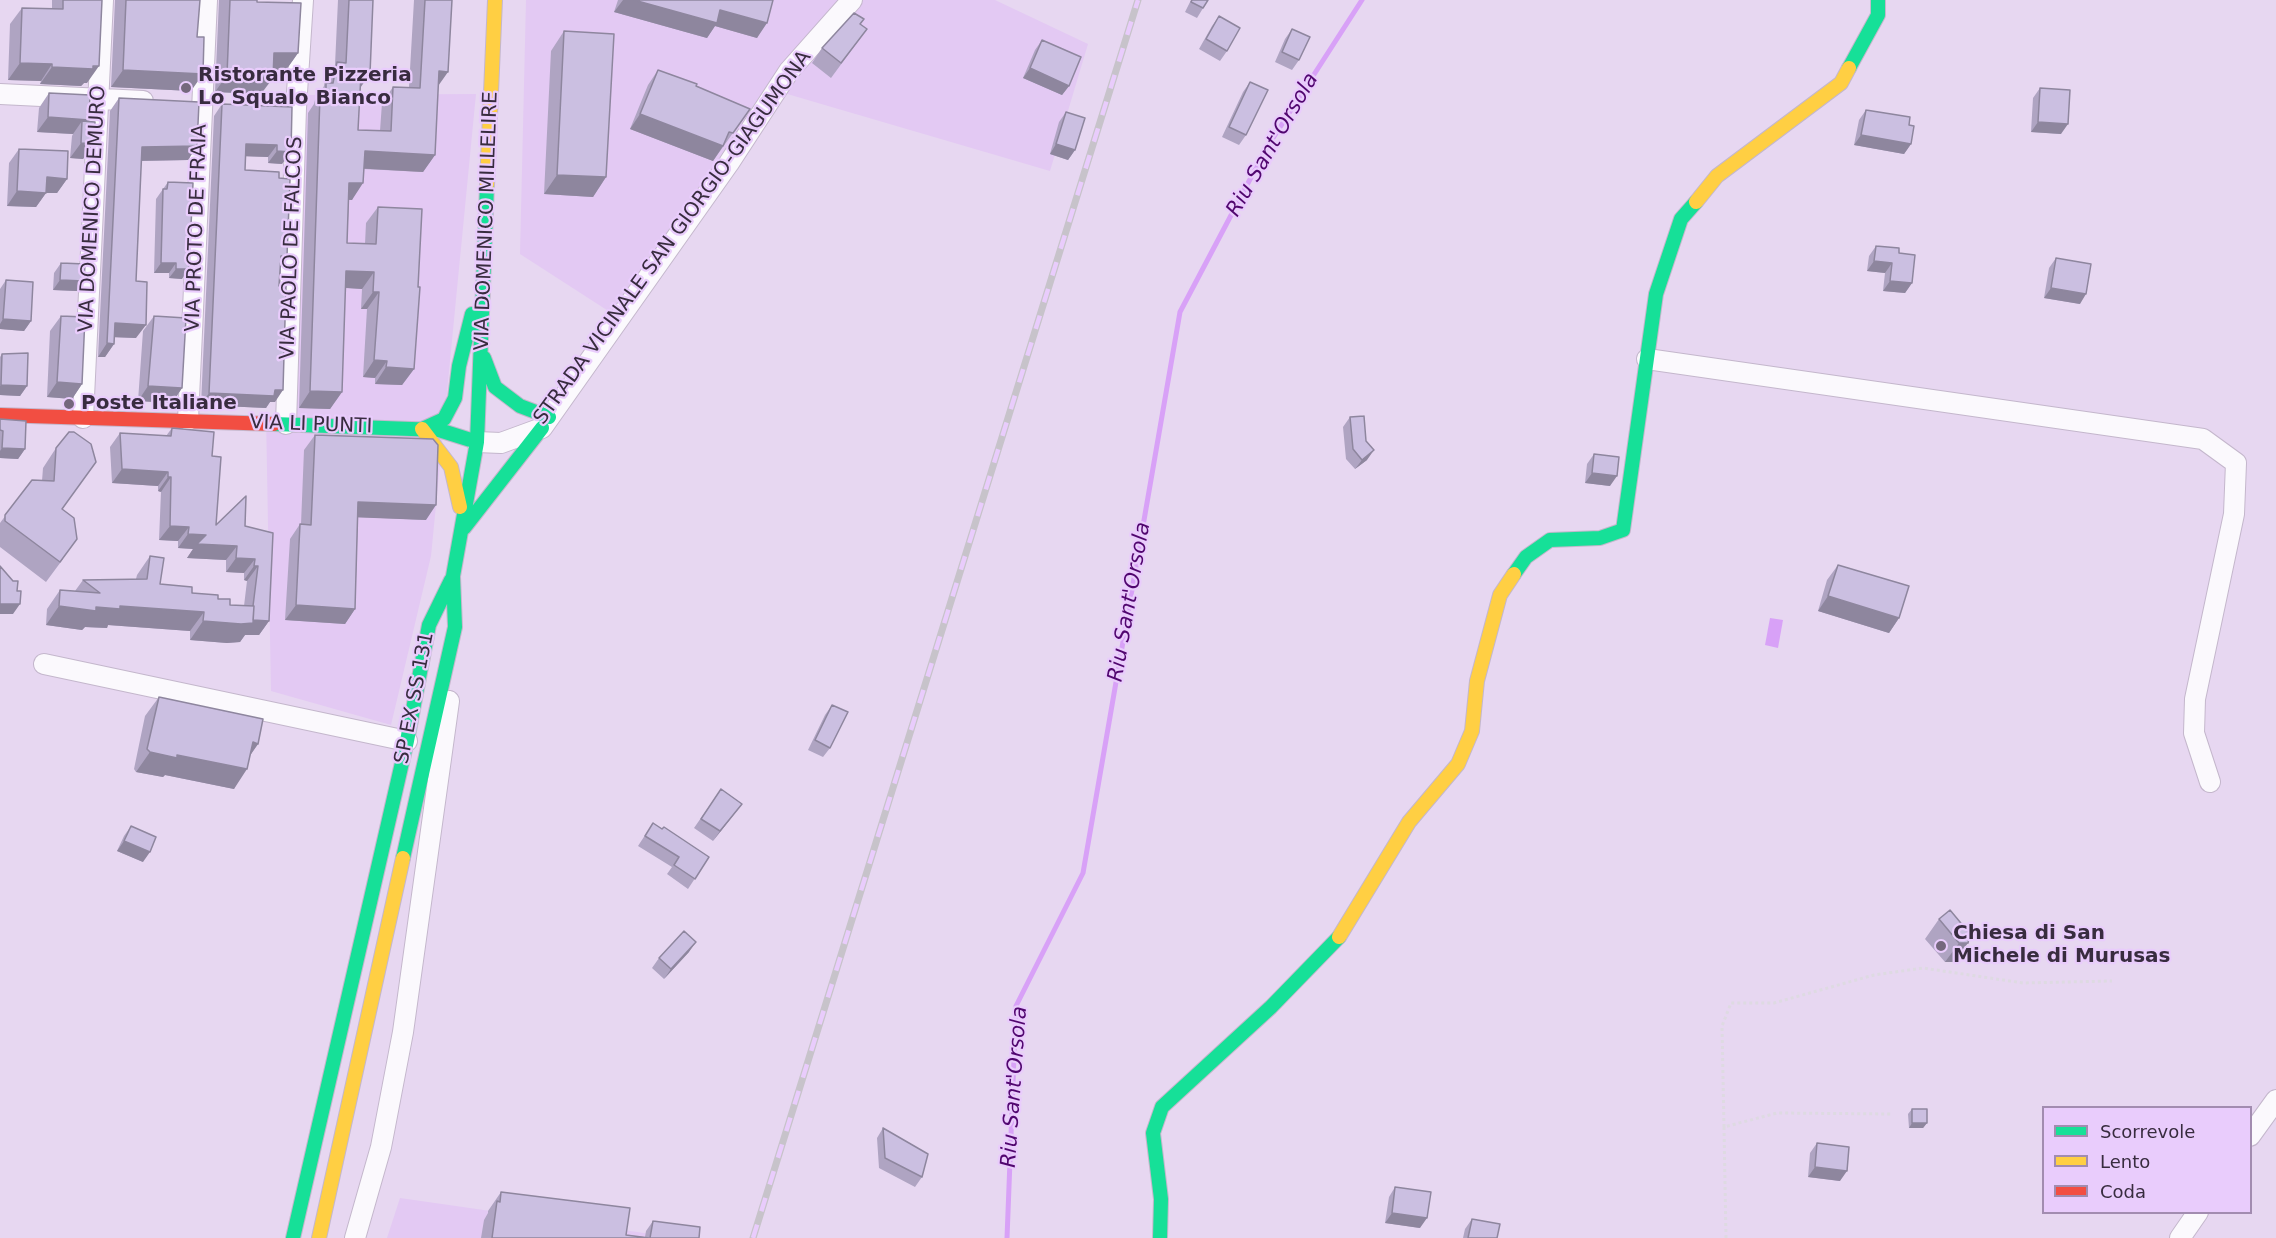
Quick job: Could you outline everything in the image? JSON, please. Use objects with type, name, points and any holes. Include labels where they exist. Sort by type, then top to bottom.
[{"type":"main road","name":"VIA DOMENICO MILLELIRE","points":[[453,576],[477,442],[495,0]]},
{"type":"main road","points":[[1160,1238],[1161,1199],[1153,1133],[1162,1107],[1271,1007],[1342,934],[1409,822],[1458,764],[1472,731],[1478,681],[1500,595],[1526,557],[1550,540],[1600,538],[1623,530],[1628,508],[1656,294],[1681,219],[1717,176],[1841,83],[1878,15],[1878,0]]},
{"type":"main road","points":[[462,527],[451,467],[422,429],[444,419],[455,398],[459,366],[484,264]]},
{"type":"main road","points":[[462,527],[545,422],[495,387],[482,354]]},
{"type":"main road","name":"VIA LI PUNTI","points":[[0,415],[422,429],[439,430],[477,442]]},
{"type":"main road","name":"SP EX SS 131","points":[[319,1238],[455,627],[453,576]]},
{"type":"main road","name":"SP EX SS 131","points":[[293,1238],[407,741],[429,625],[453,576]]},
{"type":"street","name":"VIA DOMENICO DEMURO","points":[[83,418],[103,0]]},
{"type":"street","name":"VIA PROTO DE FRAIA","points":[[188,420],[207,0]]},
{"type":"street","name":"VIA PAOLO DE FALCOS","points":[[286,424],[296,108],[303,0]]},
{"type":"street","name":"STRADA VICINALE SAN GIORGIO-GIAGUMONA","points":[[477,442],[501,443],[545,422],[729,163],[789,71],[852,0]]},
{"type":"street","points":[[0,94],[226,105]]},
{"type":"street","points":[[273,107],[296,108]]},
{"type":"street","points":[[1647,359],[2203,439],[2236,463],[2234,514],[2195,699],[2194,734],[2210,782]]},
{"type":"street","points":[[44,664],[407,741]]},
{"type":"street","points":[[355,1238],[381,1147],[413,976],[450,696],[440,690]]},
{"type":"street","points":[[2252,1133],[2276,1100]]},
{"type":"street","points":[[2180,1238],[2197,1214]]},
{"type":"path","points":[[1726,1238],[1722,1026],[1731,1004],[1774,1003],[1874,975],[1923,968],[2023,983],[2112,981]]},
{"type":"path","points":[[1724,1127],[1778,1113],[1892,1114]]},
{"type":"shaded area","points":[[526,0],[995,0],[1088,44],[1050,171],[777,91],[613,314],[520,254]]},
{"type":"shaded area","points":[[476,94],[431,556],[391,725],[271,691],[266,415],[294,418],[303,95]]},
{"type":"shaded area","points":[[1770,618],[1783,620],[1778,648],[1765,645]]},
{"type":"shaded area","points":[[400,1198],[679,1238],[387,1238]]},
{"type":"building","points":[[63,0],[102,0],[99,66],[93,66],[93,69],[20,63],[22,8],[63,9]]},
{"type":"building","points":[[126,0],[200,0],[197,37],[204,37],[203,74],[123,70]]},
{"type":"building","points":[[230,0],[301,3],[298,53],[274,53],[273,78],[227,75]]},
{"type":"building","points":[[349,0],[373,0],[370,74],[361,74],[358,130],[391,131],[393,87],[420,88],[425,0],[452,0],[448,72],[439,71],[435,155],[365,151],[363,183],[349,183],[347,243],[376,244],[378,207],[422,209],[418,287],[420,287],[414,369],[386,367],[387,361],[374,360],[379,292],[373,292],[374,272],[346,271],[342,392],[310,391],[320,96],[326,97],[326,83],[333,83],[337,62],[346,63]]},
{"type":"building","points":[[634,0],[773,0],[767,23],[720,10],[717,23]]},
{"type":"building","points":[[1192,0],[1208,0],[1203,8],[1191,2]]},
{"type":"building","points":[[854,13],[864,19],[860,24],[867,29],[841,63],[822,48]]},
{"type":"building","points":[[1219,16],[1240,28],[1227,51],[1206,39]]},
{"type":"building","points":[[1292,29],[1310,37],[1299,60],[1282,52]]},
{"type":"building","points":[[564,31],[614,34],[606,177],[557,175]]},
{"type":"building","points":[[1042,40],[1081,57],[1069,86],[1030,68]]},
{"type":"building","points":[[658,70],[697,84],[696,86],[750,109],[733,133],[729,132],[723,146],[640,114]]},
{"type":"building","points":[[1250,82],[1268,90],[1246,135],[1229,127]]},
{"type":"building","points":[[2040,88],[2070,90],[2068,124],[2038,122]]},
{"type":"building","points":[[49,93],[90,95],[89,120],[48,117]]},
{"type":"building","points":[[119,98],[199,102],[197,146],[142,147],[136,281],[147,282],[146,325],[115,323],[114,344],[107,343]]},
{"type":"building","points":[[222,104],[292,107],[291,152],[277,151],[277,145],[246,144],[245,170],[279,172],[279,178],[290,179],[287,256],[281,256],[279,286],[286,286],[283,390],[275,390],[274,396],[209,393]]},
{"type":"building","points":[[1866,110],[1910,117],[1909,125],[1914,126],[1911,144],[1861,135]]},
{"type":"building","points":[[1066,112],[1085,118],[1075,150],[1056,144]]},
{"type":"building","points":[[82,121],[95,122],[94,144],[81,143]]},
{"type":"building","points":[[19,149],[68,151],[67,179],[47,177],[46,193],[17,191]]},
{"type":"building","points":[[168,182],[193,183],[189,269],[176,269],[176,263],[161,263],[163,189],[167,189]]},
{"type":"building","points":[[1876,246],[1899,248],[1899,253],[1915,255],[1912,283],[1890,281],[1892,263],[1874,261]]},
{"type":"building","points":[[2056,258],[2091,264],[2086,294],[2051,288]]},
{"type":"building","points":[[61,263],[85,264],[84,281],[60,280]]},
{"type":"building","points":[[6,280],[33,282],[31,321],[3,319]]},
{"type":"building","points":[[61,316],[85,317],[82,384],[57,382]]},
{"type":"building","points":[[154,316],[186,318],[182,388],[148,386]]},
{"type":"building","points":[[28,353],[27,386],[1,385],[2,354]]},
{"type":"building","points":[[1364,416],[1366,441],[1374,450],[1362,460],[1353,449],[1350,417]]},
{"type":"building","points":[[0,419],[26,421],[25,449],[2,448],[3,431],[0,430]]},
{"type":"building","points":[[172,428],[214,432],[212,456],[221,457],[216,525],[246,496],[245,526],[273,533],[269,621],[253,620],[258,566],[254,566],[255,559],[236,558],[237,546],[197,544],[206,535],[188,534],[189,527],[170,526],[171,477],[168,477],[168,472],[122,469],[120,433],[171,436]]},
{"type":"building","points":[[69,432],[74,432],[91,444],[96,462],[62,509],[74,518],[77,539],[60,562],[5,521],[5,515],[32,480],[54,481],[56,448]]},
{"type":"building","points":[[315,435],[433,439],[438,445],[436,505],[358,502],[355,609],[296,605],[300,524],[311,525]]},
{"type":"building","points":[[1594,454],[1619,457],[1617,476],[1592,473]]},
{"type":"building","points":[[150,556],[164,558],[160,584],[192,587],[192,593],[218,595],[218,599],[230,599],[230,605],[254,606],[253,623],[203,621],[204,612],[120,606],[120,609],[96,607],[96,611],[59,606],[60,590],[100,593],[83,580],[147,579]]},
{"type":"building","points":[[1838,565],[1909,586],[1899,618],[1828,596]]},
{"type":"building","points":[[0,566],[13,581],[18,581],[17,591],[21,591],[20,604],[0,604]]},
{"type":"building","points":[[159,697],[263,719],[258,744],[253,742],[247,769],[150,752],[147,749]]},
{"type":"building","points":[[832,705],[848,712],[830,748],[815,740]]},
{"type":"building","points":[[721,789],[742,804],[720,831],[701,819]]},
{"type":"building","points":[[653,823],[662,829],[664,827],[709,857],[695,879],[674,865],[679,857],[645,836]]},
{"type":"building","points":[[131,826],[156,837],[150,852],[124,841]]},
{"type":"building","points":[[1950,910],[1970,934],[1968,943],[1959,943],[1939,919]]},
{"type":"building","points":[[684,931],[696,942],[671,969],[659,958]]},
{"type":"building","points":[[1912,1109],[1927,1109],[1927,1123],[1912,1123]]},
{"type":"building","points":[[883,1128],[928,1154],[922,1177],[885,1158]]},
{"type":"building","points":[[1817,1143],[1849,1147],[1847,1171],[1815,1167]]},
{"type":"building","points":[[1395,1187],[1431,1192],[1427,1218],[1392,1213]]},
{"type":"building","points":[[501,1192],[630,1208],[626,1235],[649,1238],[492,1238],[497,1201],[500,1202]]},
{"type":"building","points":[[1472,1219],[1500,1224],[1497,1238],[1468,1238]]},
{"type":"building","points":[[653,1221],[700,1227],[699,1238],[650,1238]]},
{"type":"waterway","name":"Riu Sant'Orsola","points":[[1007,1238],[1016,1006],[1083,873],[1180,312],[1266,149],[1362,0]]},
{"type":"railway","points":[[753,1238],[1138,0]]},
{"type":"traffic: fast","points":[[1849,68],[1878,15],[1878,0]]},
{"type":"traffic: fast","points":[[403,858],[455,627],[453,576],[477,442],[487,185]]},
{"type":"traffic: fast","points":[[1514,574],[1526,557],[1550,540],[1600,538],[1623,530],[1656,294],[1681,219],[1696,202]]},
{"type":"traffic: fast","points":[[422,429],[444,419],[455,398],[459,366],[472,314]]},
{"type":"traffic: fast","points":[[484,358],[495,387],[520,406],[549,417]]},
{"type":"traffic: fast","points":[[274,424],[439,430],[477,442]]},
{"type":"traffic: fast","points":[[464,528],[542,428]]},
{"type":"traffic: fast","points":[[293,1238],[407,741],[429,625],[451,580]]},
{"type":"traffic: fast","points":[[1160,1238],[1161,1199],[1153,1133],[1162,1107],[1271,1007],[1339,937]]},
{"type":"traffic: slow","points":[[487,185],[495,0]]},
{"type":"traffic: slow","points":[[1696,202],[1717,176],[1841,83],[1849,68]]},
{"type":"traffic: slow","points":[[422,429],[451,467],[460,507]]},
{"type":"traffic: slow","points":[[1339,937],[1409,822],[1458,764],[1472,731],[1477,681],[1500,595],[1514,574]]},
{"type":"traffic: slow","points":[[319,1238],[403,858]]},
{"type":"traffic: jam","points":[[0,415],[274,424]]},
{"type":"place","name":"Ristorante Pizzeria Lo Squalo Bianco","points":[[186,88]]},
{"type":"place","name":"Poste Italiane","points":[[69,404]]},
{"type":"place","name":"Chiesa di San Michele di Murusas","points":[[1941,946]]}]
